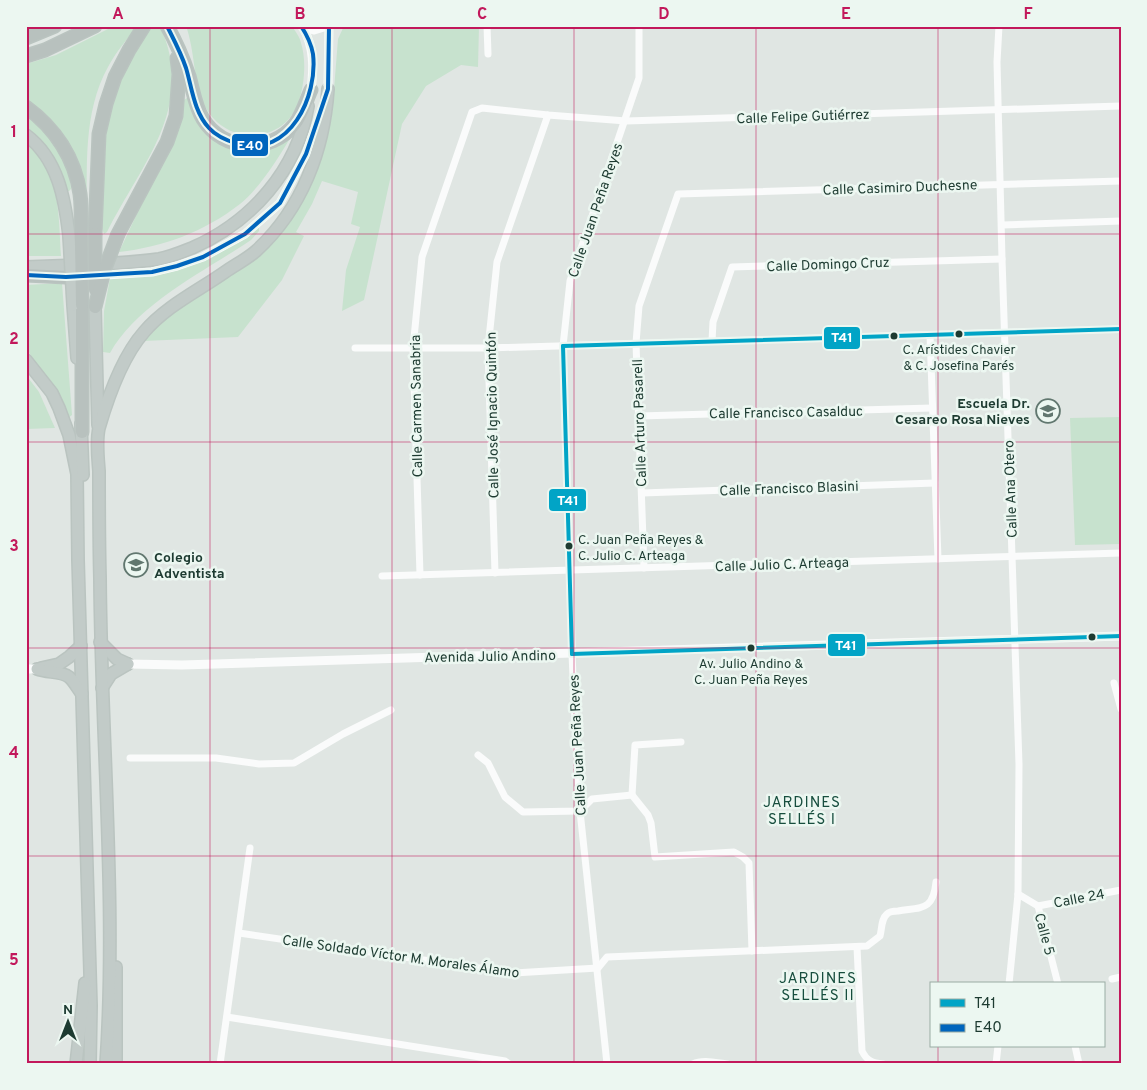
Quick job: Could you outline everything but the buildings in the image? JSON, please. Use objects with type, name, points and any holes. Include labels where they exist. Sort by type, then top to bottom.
[{"type":"highway","points":[[26,38],[55,26]]},
{"type":"highway","points":[[26,56],[45,50],[95,26]]},
{"type":"highway","points":[[106,1064],[109,1016],[109,895],[100,642],[95,234],[99,134],[106,104],[115,77],[144,26]]},
{"type":"highway","points":[[168,26],[189,78],[197,108],[210,128],[233,143],[249,146],[258,145],[275,141],[281,137],[295,124],[311,90]]},
{"type":"highway","points":[[95,307],[104,271],[118,234],[167,142],[176,116],[179,74],[175,41]]},
{"type":"highway","points":[[98,432],[127,356],[143,332],[164,312],[255,252],[279,226],[294,204],[310,173],[318,149],[327,108],[328,89]]},
{"type":"highway","points":[[26,267],[160,258],[186,250],[218,236],[259,202],[288,163],[302,131],[311,90]]},
{"type":"highway","points":[[26,107],[40,117],[63,146],[76,173],[80,194],[75,236],[84,542],[80,622]]},
{"type":"highway","points":[[26,135],[47,156],[56,172],[75,236]]},
{"type":"highway","points":[[26,275],[66,278]]},
{"type":"highway","points":[[26,360],[52,393],[59,408],[68,435],[77,474],[90,950],[90,1064]]},
{"type":"highway","points":[[100,642],[117,660],[128,664]]},
{"type":"highway","points":[[31,669],[58,664],[81,646]]},
{"type":"highway","points":[[102,688],[111,674],[128,664]]},
{"type":"highway","points":[[31,669],[47,673],[60,672],[70,677],[82,695]]},
{"type":"highway","points":[[109,895],[115,937],[118,1001],[116,1064]]},
{"type":"highway","points":[[76,1064],[90,950]]},
{"type":"street","points":[[26,280],[152,272],[177,266],[203,257],[245,234],[280,202],[306,154],[328,89],[328,26],[314,30],[302,27]]},
{"type":"street","points":[[487,26],[488,54]]},
{"type":"street","name":"Calle Juan Peña Reyes","points":[[607,1064],[580,811],[572,654],[563,346],[570,281],[626,122],[639,78],[639,26]]},
{"type":"street","name":"Calle Ana Otero","points":[[999,26],[997,62],[998,110],[1019,825],[1018,894],[1009,982]]},
{"type":"street","points":[[302,27],[311,45],[313,57],[311,90]]},
{"type":"street","name":"Calle Felipe Gutiérrez","points":[[487,108],[626,122],[1121,106]]},
{"type":"street","name":"Calle Carmen Sanabria","points":[[420,575],[413,348],[422,257],[472,112],[487,108]]},
{"type":"street","name":"Calle José Ignacio Quintón","points":[[495,573],[488,348],[497,262],[548,115]]},
{"type":"street","name":"Calle Casimiro Duchesne","points":[[678,194],[1121,180]]},
{"type":"street","name":"Calle Arturo Pasarell","points":[[644,568],[636,343],[639,306],[678,194]]},
{"type":"street","points":[[1002,225],[1121,221]]},
{"type":"street","name":"Calle Domingo Cruz","points":[[712,341],[713,322],[732,267],[1002,259]]},
{"type":"street","points":[[355,348],[488,348],[1121,330]]},
{"type":"street","points":[[930,336],[938,559]]},
{"type":"street","name":"Calle Francisco Casalduc","points":[[639,416],[932,408]]},
{"type":"street","name":"Calle Francisco Blasini","points":[[642,492],[935,483]]},
{"type":"street","name":"Calle Julio C. Arteaga","points":[[382,576],[1121,553]]},
{"type":"street","name":"Avenida Julio Andino","points":[[128,664],[182,665],[1121,636]]},
{"type":"street","points":[[1114,683],[1121,709]]},
{"type":"street","points":[[130,758],[216,758],[259,764],[294,763],[343,734],[391,710]]},
{"type":"street","points":[[681,742],[635,745],[632,795],[648,815],[651,822],[654,857],[734,852],[749,863],[752,951]]},
{"type":"street","points":[[478,755],[488,763],[505,797],[524,812],[580,811],[592,799],[632,795]]},
{"type":"street","points":[[220,1064],[240,934],[250,848]]},
{"type":"street","points":[[883,1064],[872,1063],[862,1051],[857,947],[867,946],[878,938],[882,922],[887,914],[919,909],[929,903],[934,895],[936,882]]},
{"type":"street","name":"Calle 24","points":[[1038,906],[1121,890]]},
{"type":"street","name":"Calle 5","points":[[1018,894],[1038,906],[1057,982]]},
{"type":"street","name":"Calle Soldado Víctor M. Morales Álamo","points":[[240,934],[514,973],[598,968],[607,956],[857,947]]},
{"type":"street","points":[[1112,979],[1121,978]]},
{"type":"street","points":[[227,1017],[505,1061],[509,1064]]},
{"type":"street","points":[[996,1064],[998,1048]]},
{"type":"street","points":[[1075,1048],[1079,1064]]},
{"type":"street","points":[[694,1064],[696,1062],[707,1062],[727,1064]]},
{"type":"green space","points":[[114,26],[138,26],[111,61],[94,102],[88,140],[87,217],[80,170],[71,148],[55,125],[26,101],[26,64],[56,55]]},
{"type":"green space","points":[[150,26],[160,26],[170,55],[172,83],[168,109],[160,134],[148,158],[107,232],[104,234],[101,225],[107,119],[118,77]]},
{"type":"green space","points":[[186,26],[292,26],[299,36],[303,52],[304,73],[301,96],[292,115],[286,122],[264,134],[252,135],[240,134],[219,124],[210,115],[200,95]]},
{"type":"green space","points":[[344,26],[479,26],[478,67],[461,65],[426,86],[402,124],[364,300],[342,311],[346,270],[360,227],[351,224],[358,192],[322,181],[312,204],[296,232],[304,236],[282,280],[238,337],[143,341],[161,322],[187,300],[257,255],[313,178],[332,115],[338,39]]},
{"type":"green space","points":[[190,98],[228,143],[290,138],[260,183],[247,198],[226,214],[182,237],[135,250],[119,252],[180,122],[184,100]]},
{"type":"green space","points":[[26,117],[43,130],[58,147],[70,178],[71,189],[69,191],[67,191],[56,164],[46,148],[34,134],[26,129]]},
{"type":"green space","points":[[26,140],[42,158],[52,181],[58,206],[61,256],[26,256]]},
{"type":"green space","points":[[259,228],[259,231],[251,240],[193,276],[154,304],[122,335],[110,353],[103,352],[104,311],[110,278],[177,269]]},
{"type":"green space","points":[[62,283],[72,415],[68,418],[48,381],[26,348],[26,285]]},
{"type":"green space","points":[[26,375],[39,392],[55,428],[26,429]]},
{"type":"green space","points":[[1121,417],[1121,544],[1075,545],[1070,418]]},
{"type":"transit line","name":"E40","points":[[167,26],[184,62],[194,100],[204,122],[212,131],[226,140],[238,144],[256,146],[272,142],[286,133],[297,120],[305,105],[311,88],[313,54],[301,26]]},
{"type":"transit line","name":"E40","points":[[26,275],[66,277],[152,272],[203,257],[245,234],[280,203],[306,154],[328,89],[329,26]]},
{"type":"transit line","name":"T41","points":[[563,346],[1121,329]]},
{"type":"transit line","name":"T41","points":[[563,346],[572,654]]},
{"type":"transit line","name":"T41","points":[[572,654],[1121,636]]},
{"type":"place","name":"C. Arístides Chavier & C. Josefina Parés","points":[[959,334]]},
{"type":"place","name":"Escuela Dr. Cesareo Rosa Nieves","points":[[1048,411]]},
{"type":"place","name":"C. Juan Peña Reyes & C. Julio C. Arteaga","points":[[569,546]]},
{"type":"place","name":"Colegio Adventista","points":[[136,565]]},
{"type":"place","name":"Av. Julio Andino & C. Juan Peña Reyes","points":[[751,648]]},
{"type":"district","name":"JARDINES SELLÉS I","points":[[802,810]]},
{"type":"district","name":"JARDINES SELLÉS II","points":[[818,986]]}]
